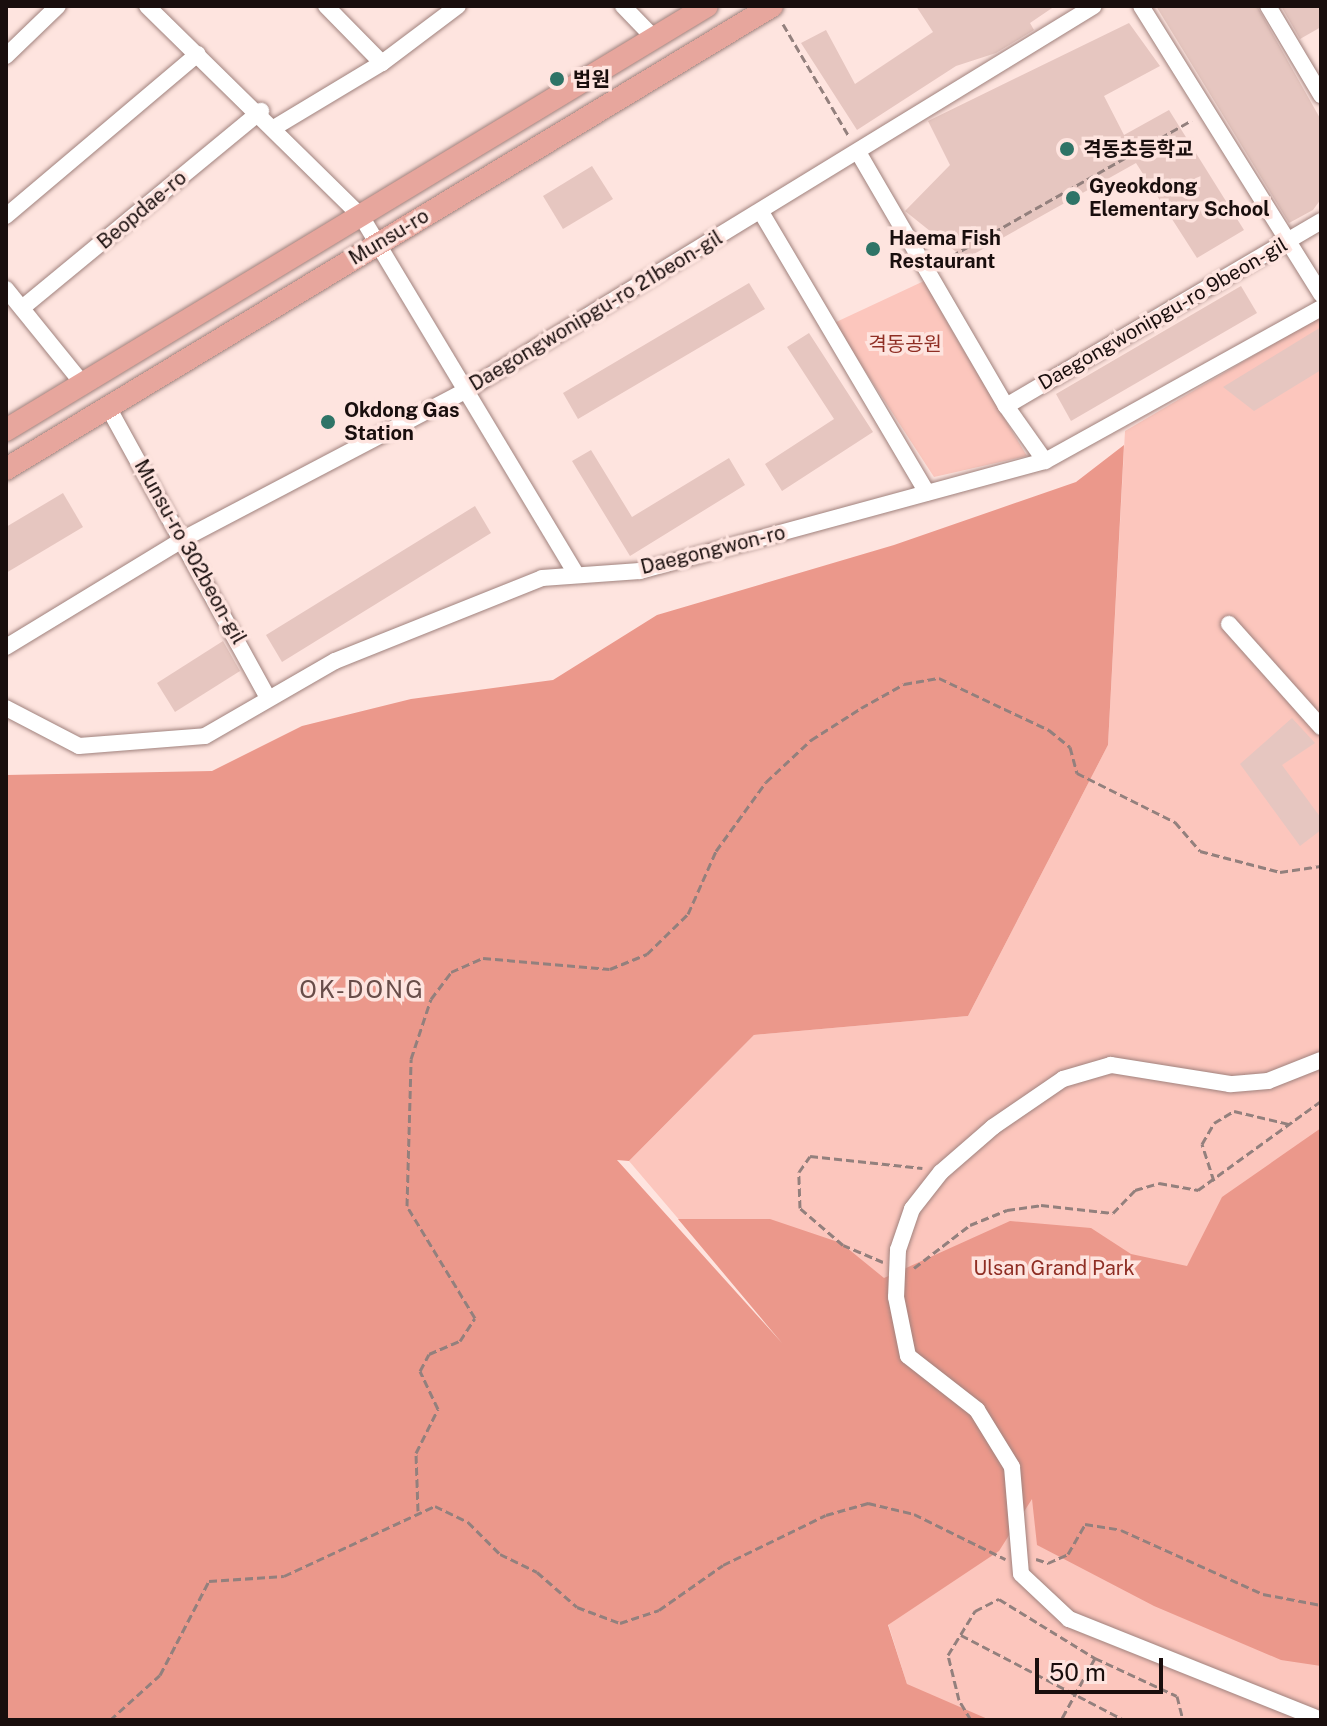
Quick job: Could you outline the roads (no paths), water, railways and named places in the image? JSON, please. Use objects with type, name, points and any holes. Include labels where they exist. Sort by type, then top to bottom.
[{"type":"main road","name":"Munsu-ro","points":[[6,430],[707,6]]},
{"type":"main road","name":"Munsu-ro","points":[[6,469],[379,243],[777,14]]},
{"type":"street","points":[[6,56],[58,6]]},
{"type":"street","points":[[147,6],[277,126],[361,216],[576,574]]},
{"type":"street","points":[[326,6],[382,63]]},
{"type":"street","points":[[277,126],[382,63],[458,6]]},
{"type":"street","points":[[623,6],[654,38]]},
{"type":"street","name":"Daegongwonipgu-ro 21beon-gil","points":[[6,647],[185,538],[465,391],[1094,6]]},
{"type":"street","points":[[1141,6],[1321,294]]},
{"type":"street","points":[[1268,6],[1321,95]]},
{"type":"street","points":[[6,216],[198,54]]},
{"type":"street","name":"Beopdae-ro","points":[[22,308],[261,111]]},
{"type":"street","points":[[858,152],[1006,406],[1045,461]]},
{"type":"street","points":[[761,212],[927,493]]},
{"type":"street","name":"Daegongwonipgu-ro 9beon-gil","points":[[1006,406],[1321,221]]},
{"type":"street","points":[[6,289],[83,384]]},
{"type":"street","name":"Daegongwon-ro","points":[[6,708],[79,746],[205,736],[268,698],[380,643],[542,578],[640,571],[1045,461],[1321,308]]},
{"type":"street","name":"Munsu-ro 302beon-gil","points":[[108,407],[185,538],[268,698]]},
{"type":"street","points":[[1229,624],[1321,727]]},
{"type":"street","points":[[1321,1060],[1268,1081],[1243,1083],[1199,1084],[1111,1065],[1063,1079],[941,1172],[912,1209],[898,1274],[908,1356],[977,1410],[1012,1467],[1021,1574],[1069,1619],[1321,1720]]},
{"type":"place","name":"법원","points":[[557,79]]},
{"type":"place","name":"격동초등학교","points":[[1067,149]]},
{"type":"place","name":"Gyeokdong Elementary School","points":[[1073,198]]},
{"type":"place","name":"Haema Fish Restaurant","points":[[873,249]]},
{"type":"place","name":"Okdong Gas Station","points":[[328,422]]},
{"type":"district","name":"OK-DONG","points":[[362,990]]},
{"type":"park label","name":"격동공원","points":[[905,344]]},
{"type":"park label","name":"Ulsan Grand Park","points":[[1054,1268]]}]
